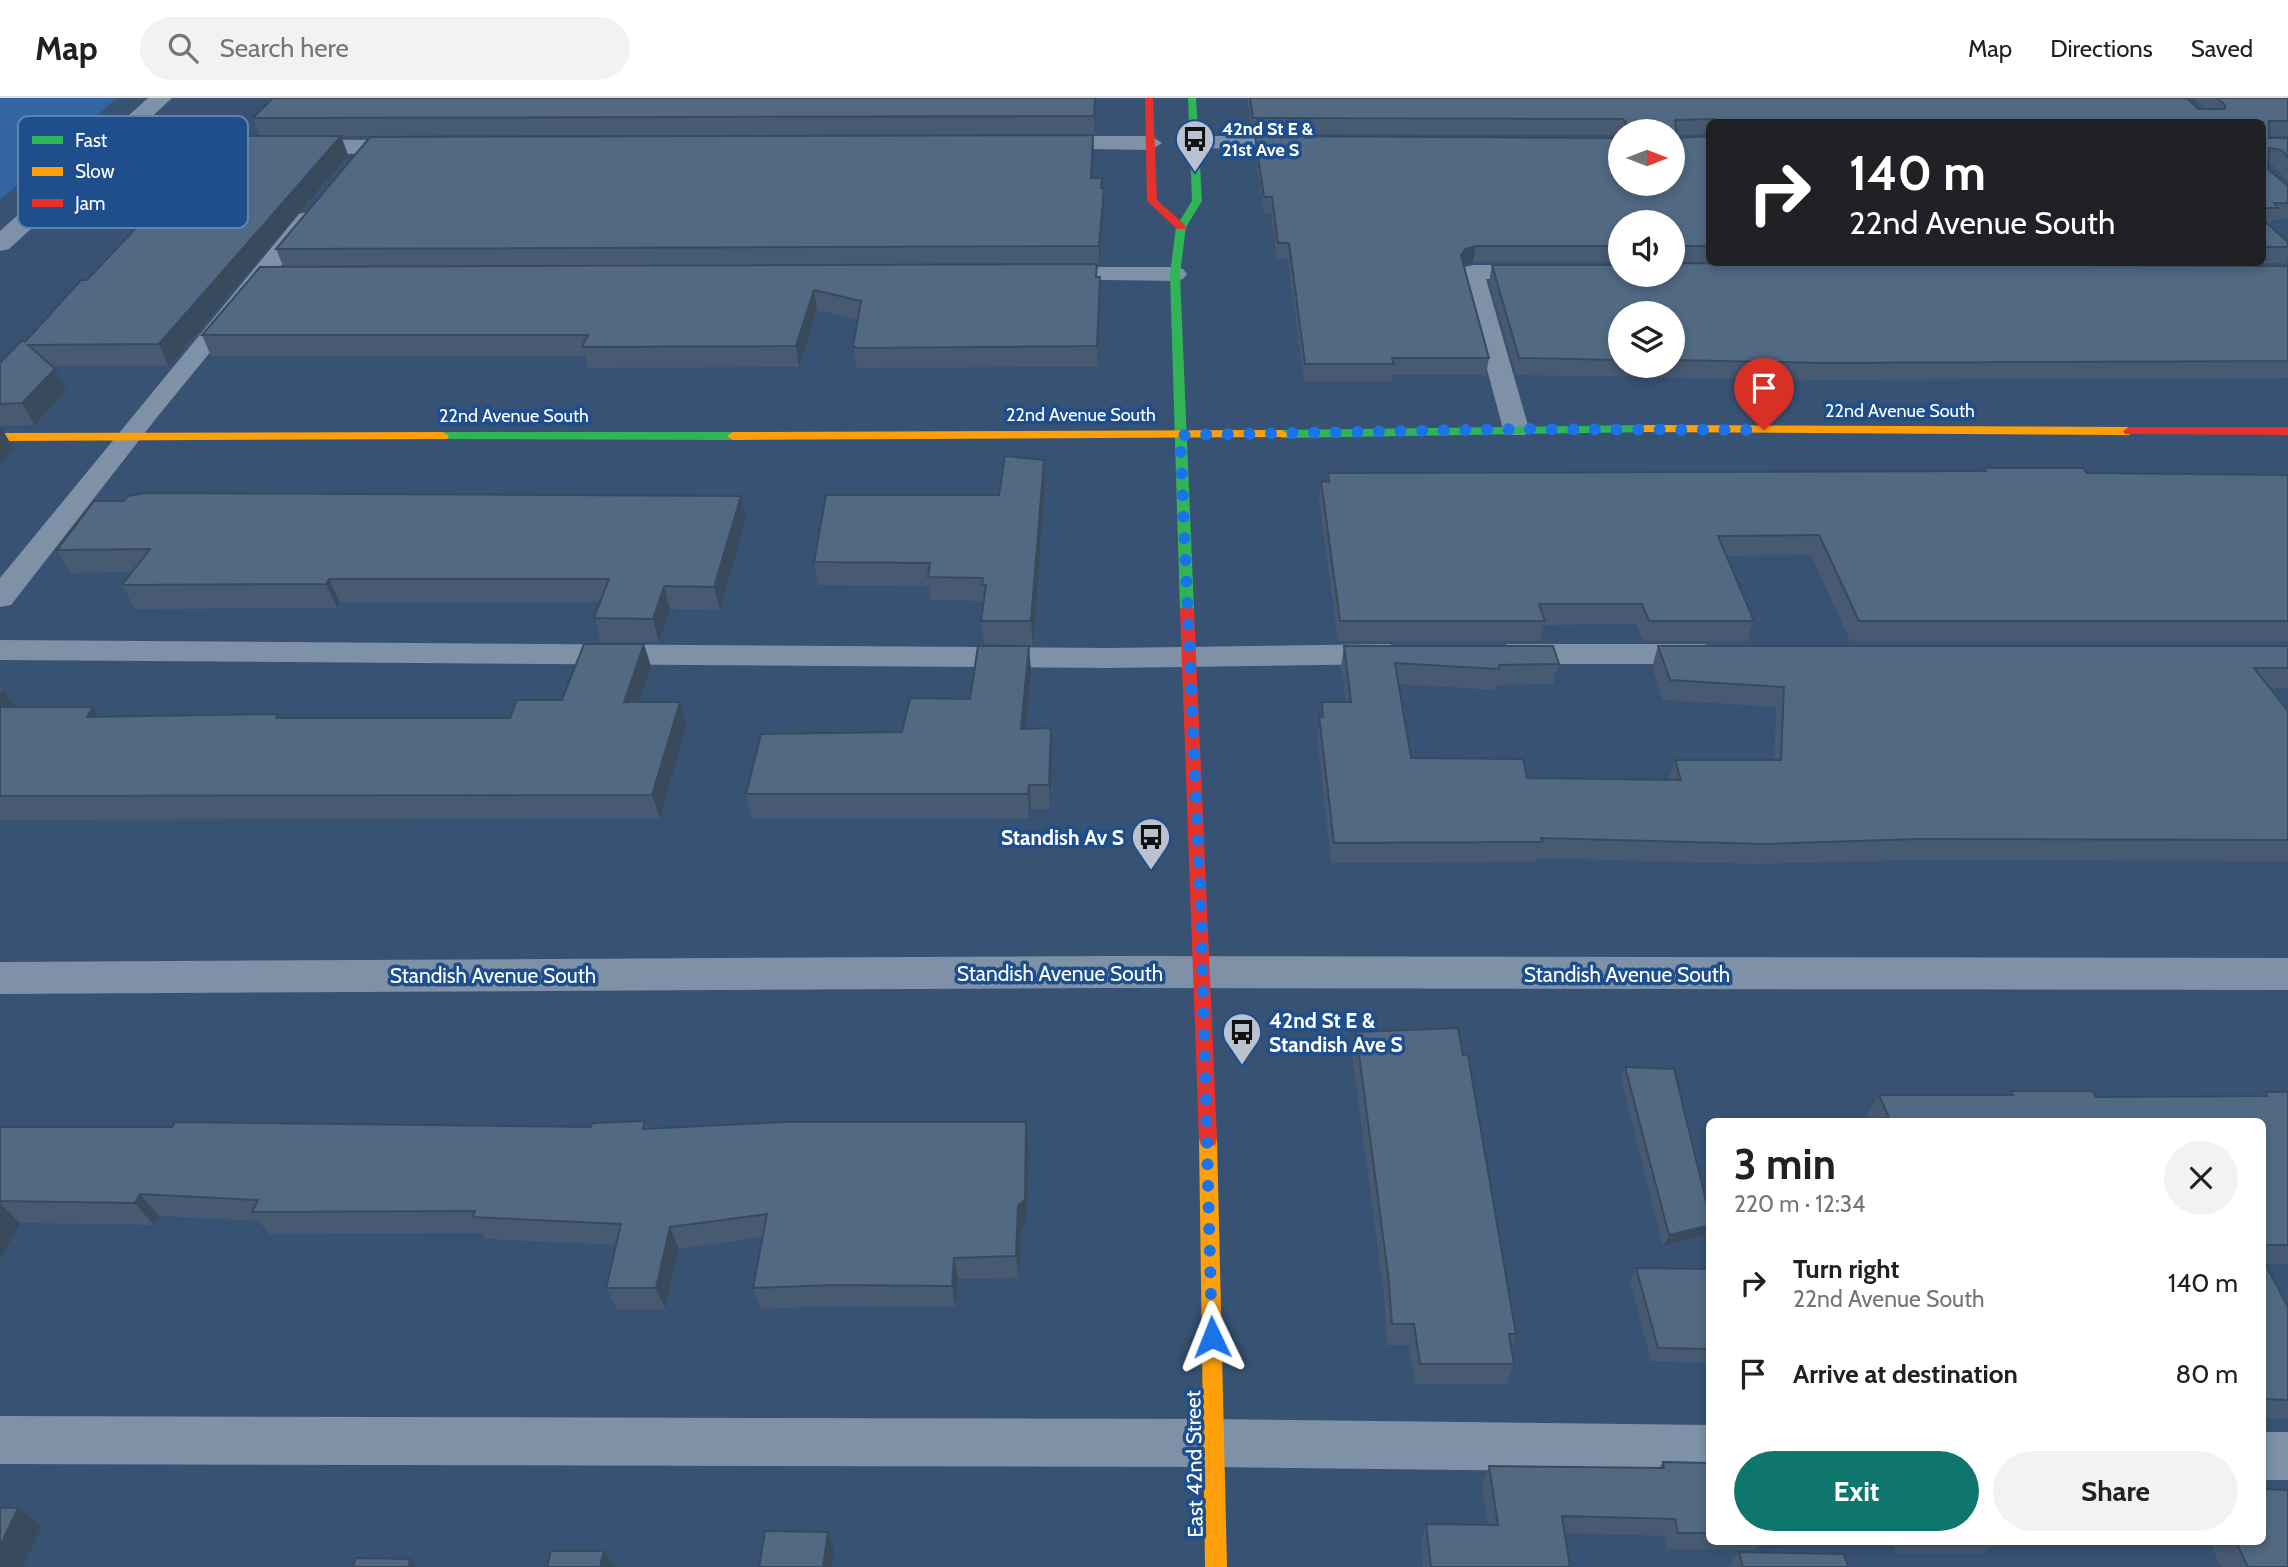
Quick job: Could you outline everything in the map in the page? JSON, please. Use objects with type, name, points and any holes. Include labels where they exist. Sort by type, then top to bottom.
[{"type":"street","points":[[142,116],[161,98]]},
{"type":"street","points":[[1149,98],[1152,201],[1181,227]]},
{"type":"street","name":"East 42nd Street","points":[[1192,98],[1196,143],[1196,201],[1181,227],[1175,274],[1202,974],[1216,1567]]},
{"type":"street","points":[[1016,143],[1151,143]]},
{"type":"street","points":[[1196,143],[1324,143]]},
{"type":"street","points":[[248,147],[438,147]]},
{"type":"street","points":[[0,244],[18,228]]},
{"type":"street","name":"22nd Avenue South","points":[[0,436],[1180,435],[1516,429],[2288,431]]},
{"type":"street","name":"Standish Avenue South","points":[[0,978],[1202,974],[2288,975]]},
{"type":"lane","points":[[350,167],[369,147]]},
{"type":"lane","points":[[0,598],[325,197]]},
{"type":"lane","points":[[1516,429],[1473,272],[1608,272]]},
{"type":"lane","points":[[1024,274],[1175,274]]},
{"type":"lane","points":[[259,277],[287,277]]},
{"type":"lane","points":[[0,650],[1189,656],[1421,654]]},
{"type":"lane","points":[[1477,654],[1729,654]]},
{"type":"lane","points":[[0,1440],[1215,1443],[1706,1449]]},
{"type":"lane","points":[[2266,1456],[2288,1456]]},
{"type":"shaded area","points":[[0,98],[117,98],[96,116],[18,116],[18,184],[0,200]]},
{"type":"building","points":[[273,98],[1095,98],[1094,116],[253,118]]},
{"type":"building","points":[[1250,98],[2187,98],[2198,109],[2225,109],[2225,105],[2217,98],[2288,98],[2288,121],[2269,121],[2269,138],[2288,138],[2288,157],[2281,150],[2269,148],[2268,169],[2288,186],[2288,203],[2274,203],[2278,208],[2266,208],[2266,119],[1253,118]]},
{"type":"building","points":[[1093,135],[1091,178],[1102,178],[1101,188],[1104,188],[1099,246],[276,249],[370,137]]},
{"type":"building","points":[[248,136],[341,136],[159,344],[28,345],[55,369],[22,403],[0,404],[0,363],[22,340],[25,342],[81,280],[87,280],[136,228],[248,228]]},
{"type":"building","points":[[1255,136],[1608,138],[1608,196],[1685,196],[1685,138],[1706,136],[1706,246],[1685,246],[1685,210],[1608,210],[1608,246],[1476,246],[1465,249],[1461,256],[1489,358],[1392,358],[1394,364],[1305,364],[1289,243],[1278,243],[1272,197],[1264,197]]},
{"type":"building","points":[[2266,223],[2288,242],[2288,247],[2266,247]]},
{"type":"building","points":[[1685,263],[1706,263],[1706,266],[2288,266],[2288,361],[1823,363],[1685,360],[1685,301],[1608,301],[1608,360],[1519,358],[1492,265],[1608,265],[1608,287],[1685,287]]},
{"type":"building","points":[[1097,264],[1096,277],[1100,277],[1097,346],[857,348],[853,346],[861,301],[814,290],[796,346],[582,347],[588,335],[202,335],[260,267]]},
{"type":"building","points":[[1005,456],[1044,460],[1031,621],[981,621],[986,585],[982,585],[983,578],[928,577],[930,563],[814,562],[826,495],[999,495]]},
{"type":"building","points":[[1983,468],[2083,468],[2087,473],[2288,475],[2288,621],[1859,621],[1819,535],[1718,536],[1754,621],[1649,621],[1642,604],[1539,604],[1545,621],[1340,621],[1321,481],[1329,482],[1328,473],[1986,471]]},
{"type":"building","points":[[145,493],[741,496],[714,587],[664,586],[653,619],[594,618],[609,579],[329,579],[326,584],[122,585],[150,549],[57,550],[94,501],[124,501],[128,496]]},
{"type":"building","points":[[584,644],[644,644],[624,702],[680,702],[652,795],[0,796],[0,707],[93,707],[87,717],[278,714],[276,718],[510,718],[517,700],[562,700]]},
{"type":"building","points":[[978,646],[1029,646],[1021,729],[1051,728],[1049,785],[1029,785],[1028,794],[746,794],[761,734],[902,732],[910,698],[970,699]]},
{"type":"building","points":[[1344,646],[1553,646],[1559,664],[1499,665],[1499,669],[1395,663],[1411,758],[1523,759],[1527,778],[1681,780],[1675,760],[1781,760],[1784,687],[1670,680],[1658,646],[2288,646],[2288,668],[2254,668],[2288,711],[2288,840],[1919,839],[1765,844],[1541,838],[1542,842],[1334,843],[1319,716],[1323,717],[1322,702],[1351,702]]},
{"type":"building","points":[[1458,1028],[1463,1055],[1468,1055],[1516,1334],[1509,1334],[1514,1364],[1420,1364],[1414,1324],[1392,1324],[1388,1274],[1356,1032]]},
{"type":"building","points":[[1625,1067],[1674,1069],[1706,1201],[1706,1226],[1669,1235]]},
{"type":"building","points":[[2011,1091],[2092,1091],[2096,1097],[2267,1096],[2265,1092],[2288,1092],[2288,1245],[2266,1245],[2266,1118],[1889,1118],[1879,1095],[2013,1095]]},
{"type":"building","points":[[645,1121],[643,1129],[784,1122],[1026,1122],[1025,1199],[1018,1206],[1016,1256],[954,1258],[952,1286],[832,1285],[753,1288],[767,1214],[670,1227],[656,1288],[606,1288],[621,1224],[473,1217],[475,1211],[252,1212],[258,1200],[140,1194],[135,1203],[0,1201],[0,1127],[172,1127],[175,1122],[591,1127],[592,1123]]},
{"type":"building","points":[[2266,1266],[2288,1307],[2288,1400],[2266,1399]]},
{"type":"building","points":[[1636,1268],[1706,1269],[1706,1349],[1658,1348]]},
{"type":"building","points":[[1663,1462],[1706,1463],[1706,1533],[1678,1533],[1675,1519],[1562,1516],[1570,1567],[1431,1567],[1426,1524],[1498,1525],[1489,1466],[1664,1468]]},
{"type":"building","points":[[2266,1489],[2288,1490],[2288,1567],[2248,1567],[2237,1545],[2266,1545]]},
{"type":"building","points":[[0,1508],[18,1508],[0,1546]]},
{"type":"building","points":[[765,1531],[828,1532],[823,1567],[759,1567]]},
{"type":"building","points":[[551,1551],[604,1551],[600,1567],[547,1567]]},
{"type":"building","points":[[1739,1552],[1844,1554],[1848,1567],[1743,1567]]},
{"type":"building","points":[[356,1558],[410,1559],[408,1567],[353,1567]]},
{"type":"traffic: fast","points":[[1187,609],[1175,274],[1181,227],[1197,201],[1192,98]]},
{"type":"traffic: fast","points":[[1282,434],[1646,429]]},
{"type":"traffic: fast","points":[[443,436],[733,436]]},
{"type":"traffic: slow","points":[[1646,429],[2129,431]]},
{"type":"traffic: slow","points":[[733,436],[1282,434]]},
{"type":"traffic: slow","points":[[0,437],[443,436]]},
{"type":"traffic: slow","points":[[1208,1139],[1216,1567]]},
{"type":"traffic: jam","points":[[1149,98],[1152,201],[1181,227]]},
{"type":"traffic: jam","points":[[2129,431],[2288,431]]},
{"type":"traffic: jam","points":[[1187,609],[1208,1139]]},
{"type":"place","name":"42nd St E & 21st Ave S","points":[[1195,173]]},
{"type":"place","name":"Standish Av S","points":[[1151,871]]},
{"type":"place","name":"42nd St E & Standish Ave S","points":[[1242,1066]]},
{"type":"route","points":[[1212,1337],[1201,914],[1180,435],[1516,429],[1764,430]]}]
